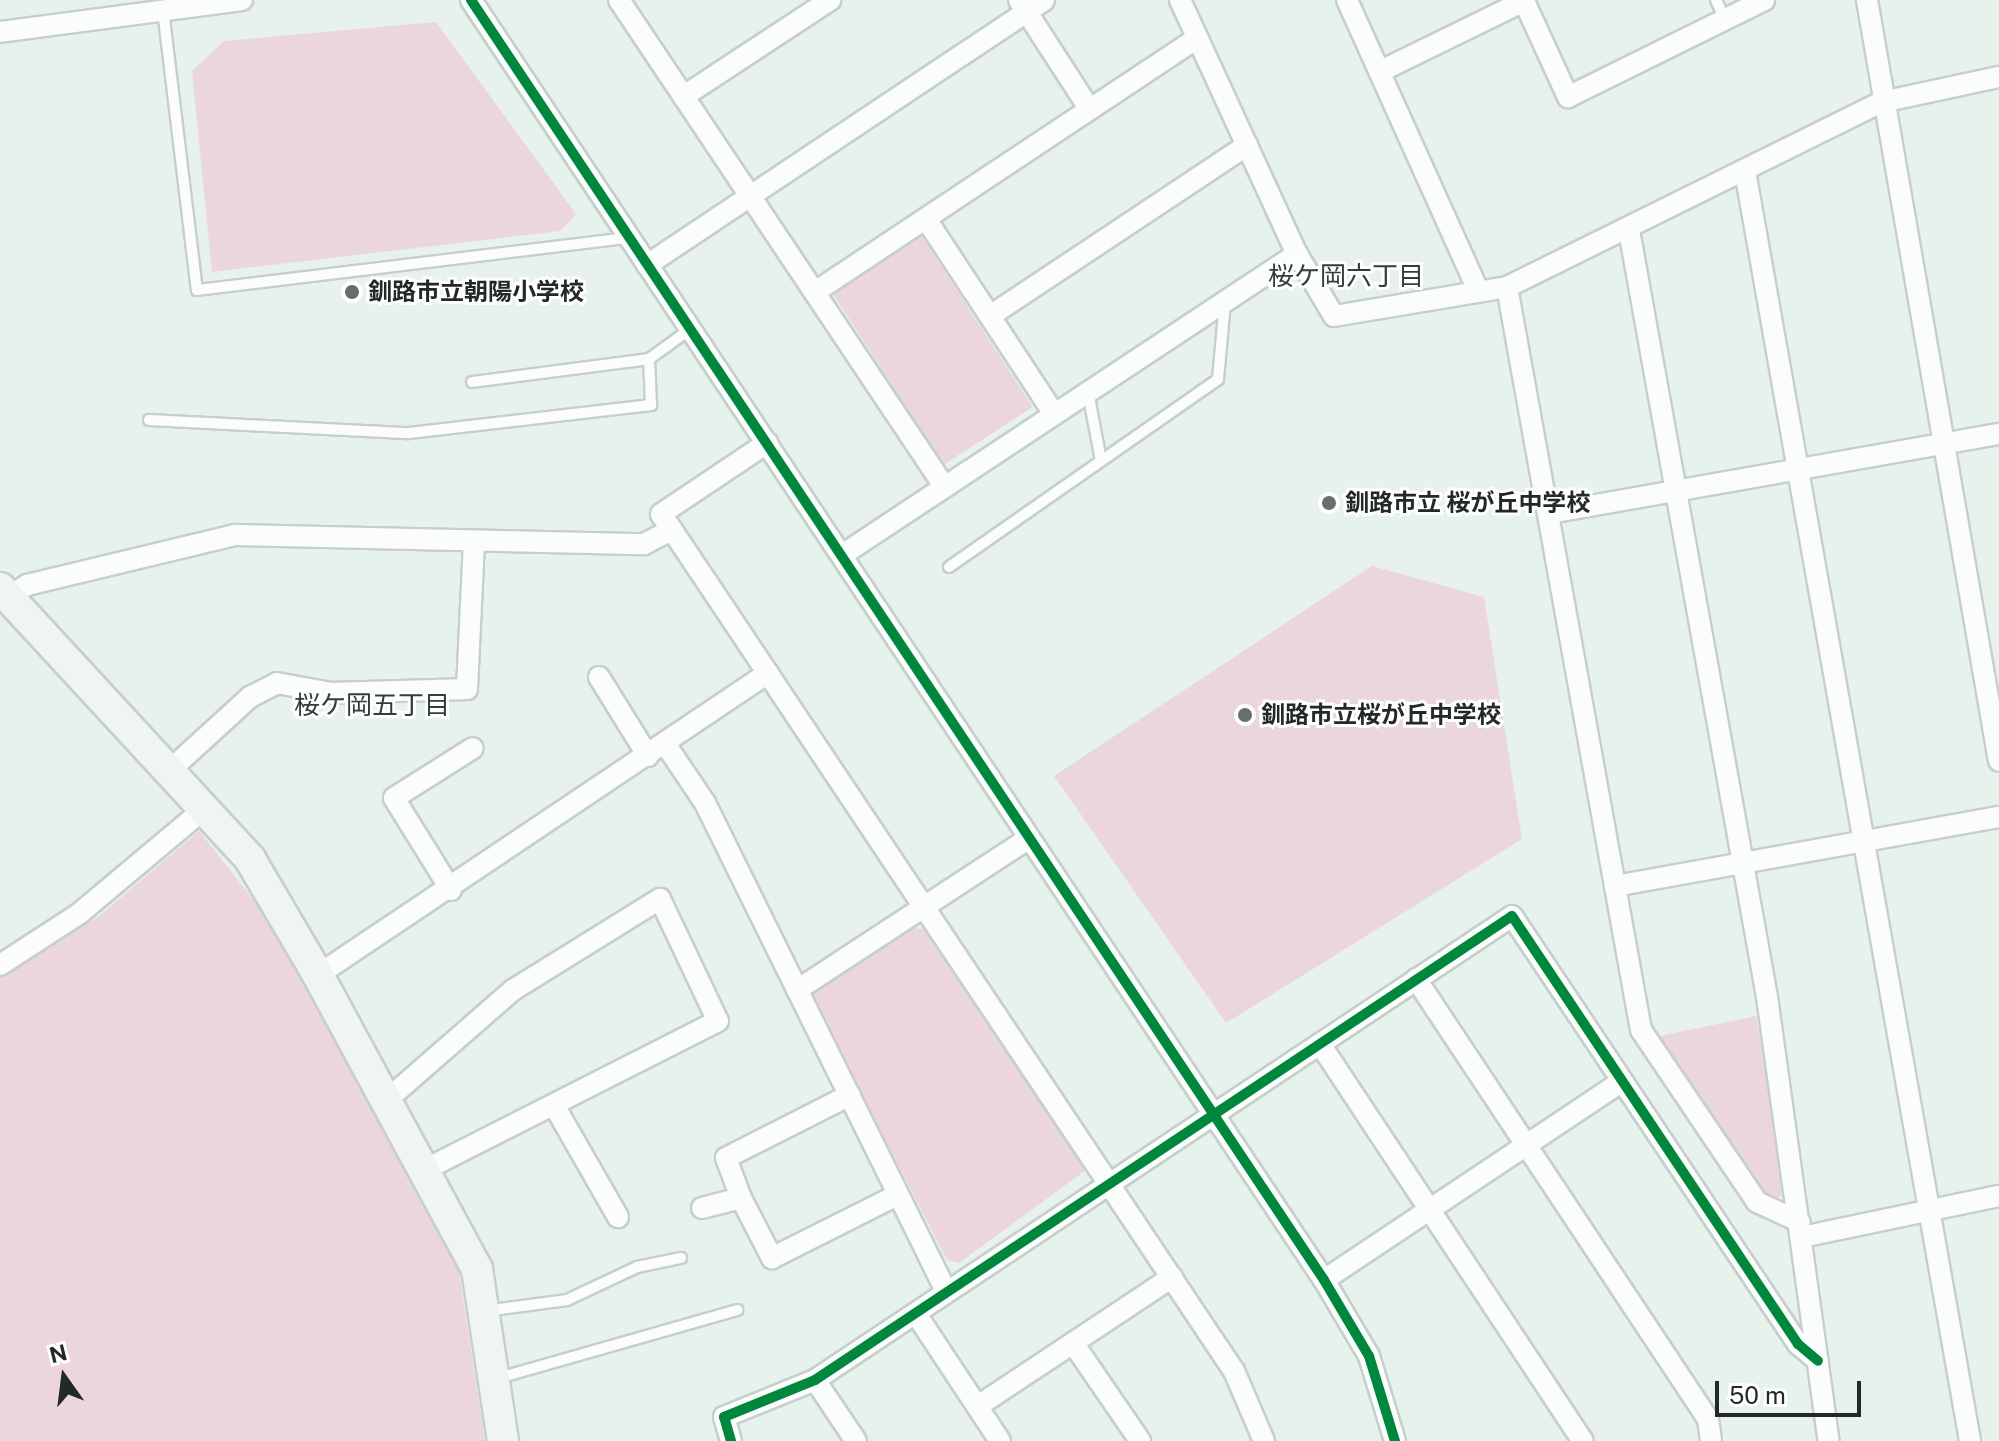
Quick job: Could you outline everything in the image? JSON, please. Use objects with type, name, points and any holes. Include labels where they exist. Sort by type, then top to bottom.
[{"type":"street","points":[[0,32],[242,0]]},
{"type":"street","points":[[471,0],[1324,1280],[1369,1356],[1395,1441]]},
{"type":"street","points":[[684,96],[830,0]]},
{"type":"street","points":[[647,265],[1023,6],[1044,0]]},
{"type":"street","points":[[1180,0],[1297,254],[1334,316],[1507,287],[1629,230],[1882,102],[1999,77]]},
{"type":"street","points":[[1347,0],[1383,70],[1478,290]]},
{"type":"street","points":[[1383,70],[1524,1],[1568,97],[1764,0]]},
{"type":"street","points":[[1867,0],[1882,102],[1999,761]]},
{"type":"street","points":[[621,1],[944,486]]},
{"type":"street","points":[[1023,6],[1089,108]]},
{"type":"street","points":[[815,292],[1197,38]]},
{"type":"street","points":[[990,316],[1247,145]]},
{"type":"street","points":[[1745,171],[1803,470],[1970,1441]]},
{"type":"street","points":[[926,219],[1053,412]]},
{"type":"street","points":[[1629,230],[1743,863],[1801,1230],[1829,1441]]},
{"type":"street","points":[[842,555],[1226,296],[1297,254]]},
{"type":"street","points":[[1507,287],[1641,1030],[1757,1202],[1801,1230],[1999,1196]]},
{"type":"street","points":[[1550,513],[1999,434]]},
{"type":"street","points":[[767,443],[661,514],[1234,1371],[1264,1441]]},
{"type":"street","points":[[503,1441],[477,1269],[388,1099],[250,859],[4,593],[236,535],[644,544],[672,530]]},
{"type":"street","points":[[169,771],[250,697],[277,683],[331,693],[467,689],[474,541]]},
{"type":"street","points":[[318,975],[451,890],[768,673]]},
{"type":"street","points":[[599,677],[648,756]]},
{"type":"street","points":[[666,745],[705,803],[946,1291]]},
{"type":"street","points":[[451,890],[394,798],[473,748]]},
{"type":"street","points":[[0,965],[80,913],[204,809]]},
{"type":"street","points":[[1615,886],[1999,817]]},
{"type":"street","points":[[797,990],[1029,838]]},
{"type":"street","points":[[388,1099],[513,990],[660,899],[718,1021],[555,1107],[426,1169]]},
{"type":"street","points":[[731,1441],[724,1417],[815,1380],[1512,916],[1798,1344],[1818,1361]]},
{"type":"street","points":[[1416,979],[1708,1419],[1711,1441]]},
{"type":"street","points":[[1320,1044],[1583,1441]]},
{"type":"street","points":[[1324,1280],[1622,1081]]},
{"type":"street","points":[[850,1095],[726,1158],[741,1198],[772,1258],[897,1195]]},
{"type":"street","points":[[555,1107],[618,1217]]},
{"type":"street","points":[[702,1208],[741,1198]]},
{"type":"street","points":[[978,1406],[1172,1277]]},
{"type":"street","points":[[916,1314],[1000,1441]]},
{"type":"street","points":[[1073,1343],[1140,1441]]},
{"type":"street","points":[[815,1380],[856,1441]]},
{"type":"lane","points":[[1716,0],[1725,19]]},
{"type":"lane","points":[[163,10],[197,290],[629,238]]},
{"type":"lane","points":[[949,567],[1218,379],[1226,296]]},
{"type":"lane","points":[[472,382],[649,359],[689,330]]},
{"type":"lane","points":[[149,420],[409,433],[651,405],[649,359]]},
{"type":"lane","points":[[1088,389],[1101,461]]},
{"type":"lane","points":[[483,1312],[567,1300],[637,1267],[681,1258]]},
{"type":"lane","points":[[493,1379],[737,1310]]},
{"type":"shaded area","points":[[436,22],[576,214],[560,231],[212,272],[192,71],[224,41]]},
{"type":"shaded area","points":[[921,235],[1033,407],[944,465],[832,293]]},
{"type":"shaded area","points":[[1372,566],[1484,597],[1522,839],[1226,1023],[1054,776]]},
{"type":"shaded area","points":[[199,831],[268,918],[459,1270],[485,1441],[0,1441],[0,977],[98,917]]},
{"type":"shaded area","points":[[909,928],[925,929],[1086,1170],[959,1263],[947,1260],[811,995]]},
{"type":"shaded area","points":[[1756,1016],[1787,1185],[1780,1197],[1767,1198],[1753,1184],[1660,1036]]},
{"type":"cycle path","points":[[471,0],[1324,1280],[1369,1356],[1395,1441]]},
{"type":"cycle path","points":[[731,1441],[724,1417],[815,1380],[1512,916],[1798,1344],[1818,1361]]},
{"type":"place","name":"釧路市立朝陽小学校","points":[[352,292]]},
{"type":"place","name":"釧路市立 桜が丘中学校","points":[[1329,503]]},
{"type":"place","name":"釧路市立桜が丘中学校","points":[[1245,715]]},
{"type":"district","name":"桜ケ岡六丁目","points":[[1346,276]]},
{"type":"district","name":"桜ケ岡五丁目","points":[[372,705]]}]
